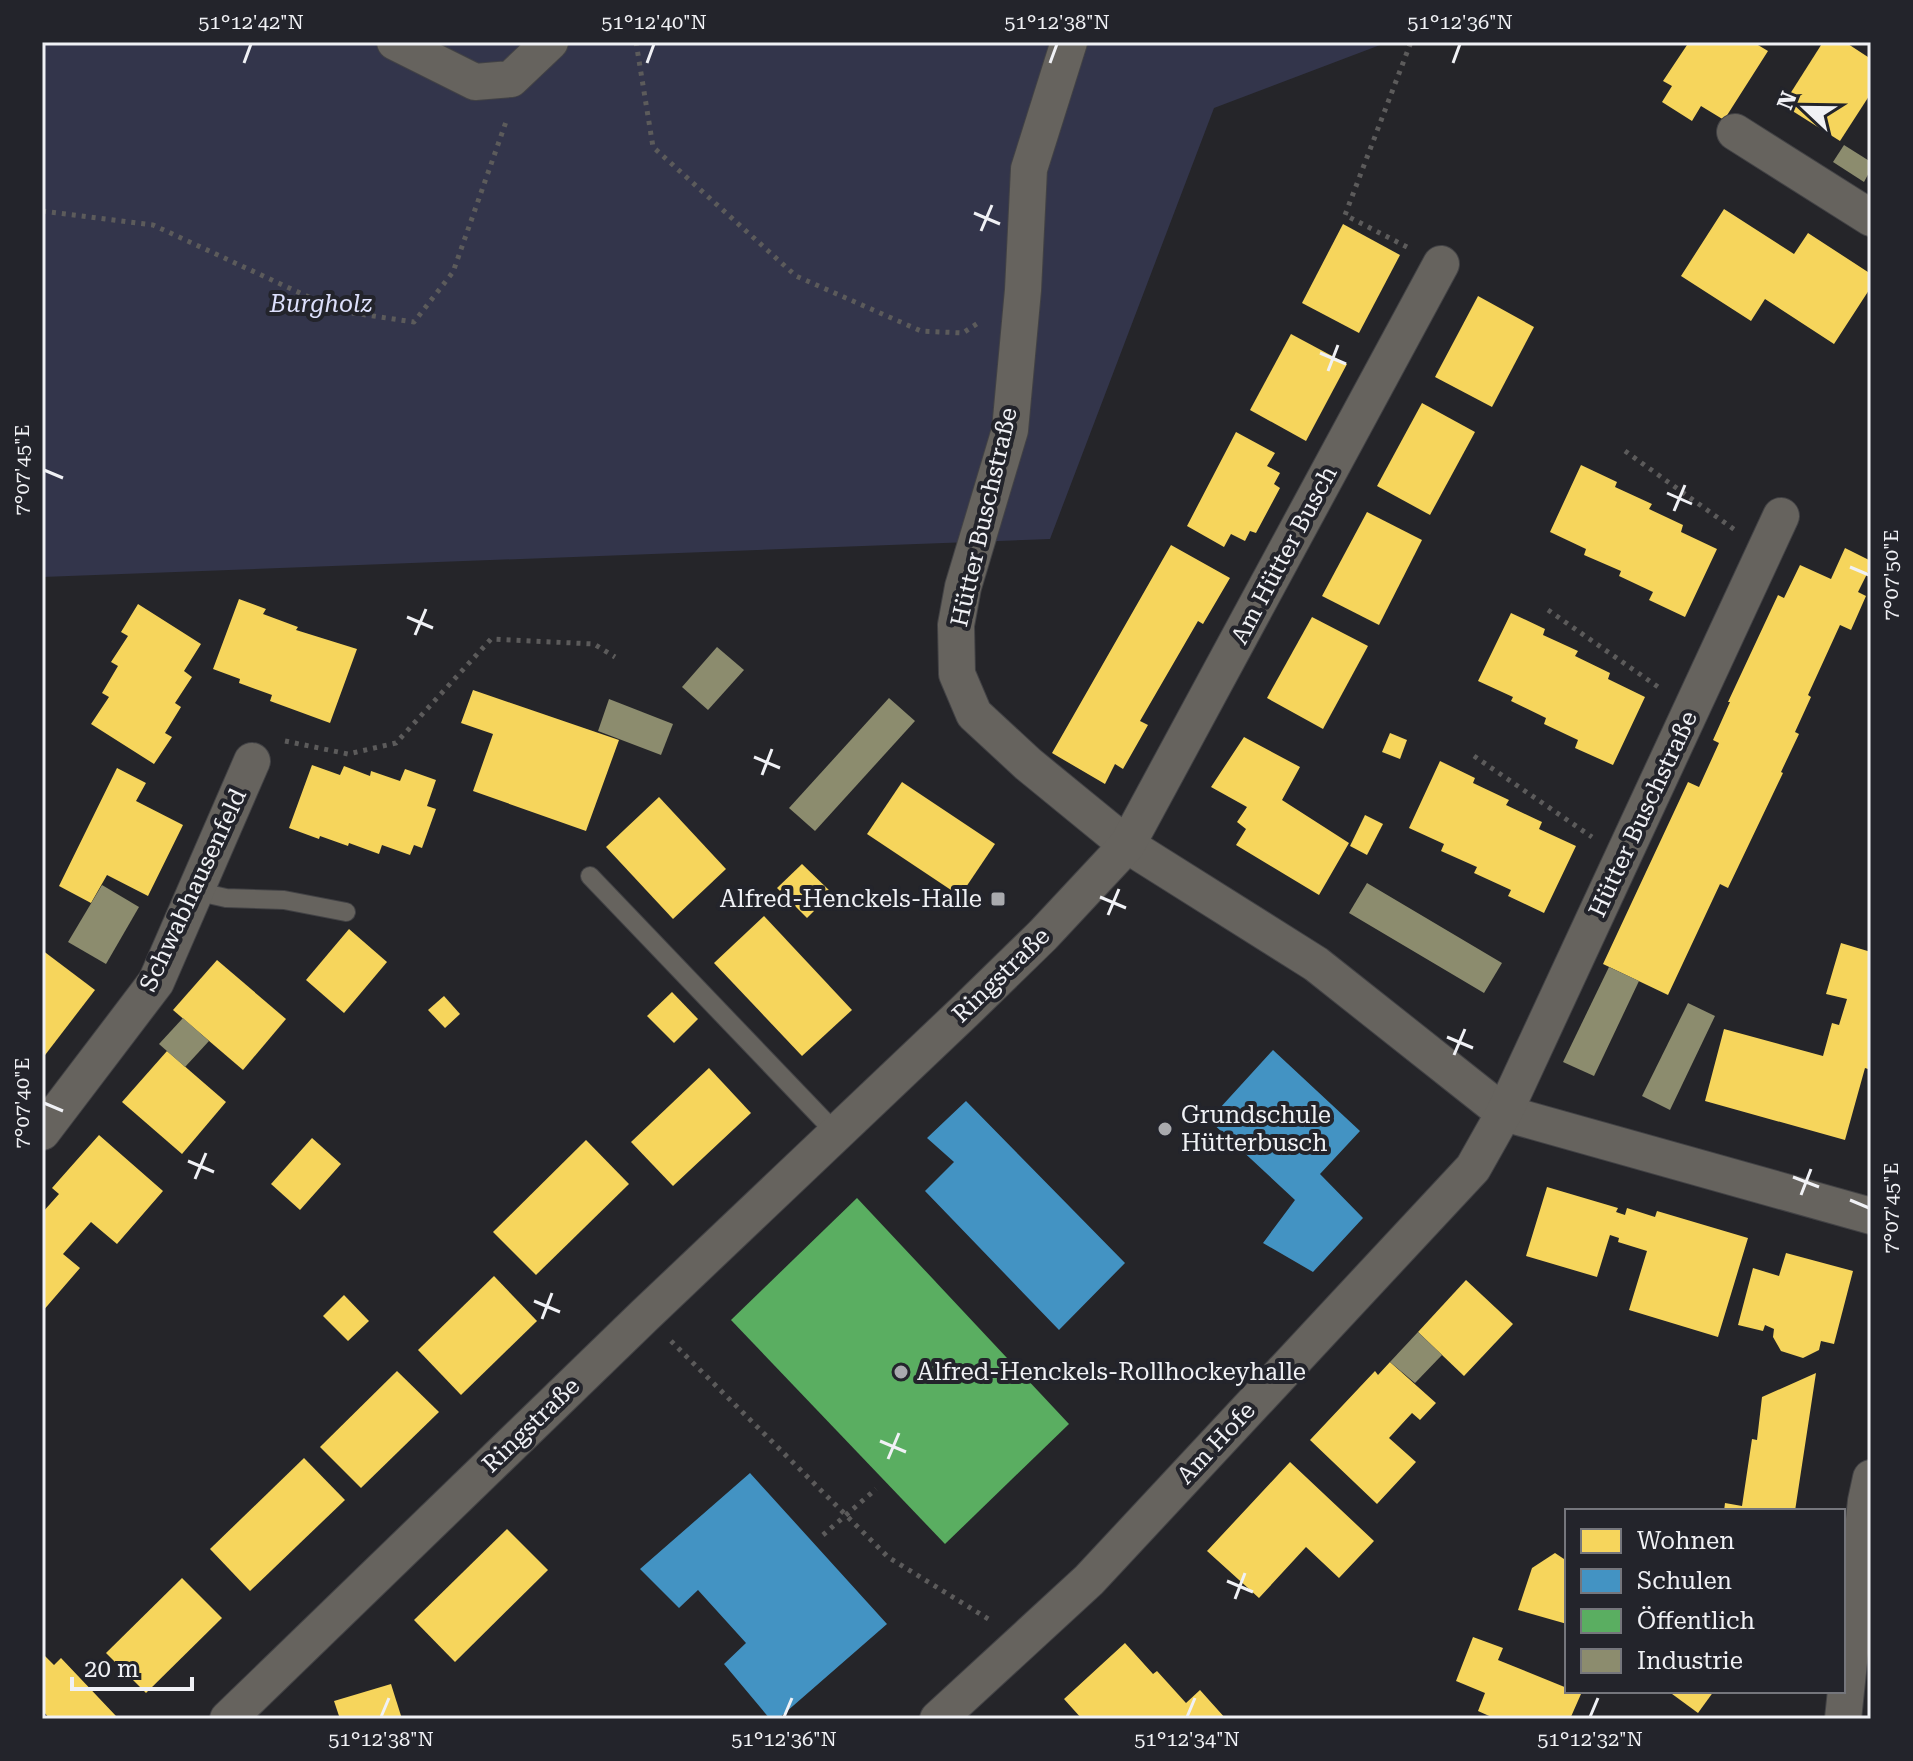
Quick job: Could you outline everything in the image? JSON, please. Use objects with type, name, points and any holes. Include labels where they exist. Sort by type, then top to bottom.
[{"type":"street","points":[[395,42],[475,82],[511,79],[550,42]]},
{"type":"street","name":"Hütter Buschstraße","points":[[1069,42],[1029,169],[1023,290],[1010,430],[963,587],[956,625],[957,674],[974,714],[1028,764],[1127,845],[1316,964],[1504,1113],[1871,1216]]},
{"type":"street","points":[[1735,132],[1871,218]]},
{"type":"street","name":"Am Hütter Busch","points":[[1127,845],[1441,264]]},
{"type":"street","name":"Hütter Buschstraße","points":[[1504,1113],[1781,516]]},
{"type":"street","name":"Schwabhausenfeld","points":[[42,1132],[156,982],[252,761]]},
{"type":"street","name":"Ringstraße","points":[[228,1719],[1043,935],[1127,845]]},
{"type":"street","name":"Am Hofe","points":[[938,1719],[1089,1580],[1473,1168],[1504,1113]]},
{"type":"street","points":[[1843,1719],[1871,1478]]},
{"type":"lane","points":[[590,876],[835,1132]]},
{"type":"lane","points":[[195,891],[226,898],[284,900],[346,912]]},
{"type":"path","points":[[636,42],[653,147],[796,276],[921,331],[963,333]]},
{"type":"path","points":[[1411,42],[1345,215],[1441,264]]},
{"type":"path","points":[[42,211],[153,225],[339,311],[414,322],[453,272],[513,102],[511,79]]},
{"type":"path","points":[[1625,451],[1765,552]]},
{"type":"path","points":[[1548,610],[1692,710]]},
{"type":"path","points":[[252,761],[269,738],[348,754],[396,743],[491,639],[594,644],[615,657]]},
{"type":"path","points":[[1474,756],[1622,858]]},
{"type":"path","points":[[645,1315],[888,1557],[1025,1641]]},
{"type":"path","points":[[823,1535],[876,1489]]},
{"type":"green space","name":"Burgholz","points":[[42,42],[1388,42],[1214,108],[1050,539],[42,577]]},
{"type":"building: Wohnen","points":[[1689,42],[1753,42],[1768,51],[1724,120],[1701,106],[1692,121],[1662,102],[1672,86],[1663,81]]},
{"type":"building: Wohnen","points":[[1823,42],[1845,42],[1871,59],[1871,93],[1840,141],[1783,105]]},
{"type":"building: Wohnen","points":[[1724,209],[1794,254],[1808,233],[1871,274],[1871,287],[1834,344],[1765,299],[1751,321],[1681,276]]},
{"type":"building: Wohnen","points":[[1343,224],[1400,255],[1359,333],[1302,303]]},
{"type":"building: Wohnen","points":[[1478,296],[1534,327],[1492,407],[1435,377]]},
{"type":"building: Wohnen","points":[[1291,334],[1347,364],[1306,441],[1250,410]]},
{"type":"building: Wohnen","points":[[1422,403],[1475,432],[1430,515],[1377,486]]},
{"type":"building: Wohnen","points":[[1236,432],[1275,453],[1267,466],[1280,473],[1274,484],[1280,488],[1256,533],[1250,531],[1245,541],[1231,534],[1224,547],[1187,526]]},
{"type":"building: Wohnen","points":[[1581,465],[1617,482],[1615,487],[1652,504],[1649,509],[1683,525],[1681,532],[1717,549],[1685,617],[1649,600],[1653,592],[1619,576],[1621,571],[1584,555],[1586,549],[1550,532]]},
{"type":"building: Wohnen","points":[[1367,512],[1422,540],[1379,625],[1322,596]]},
{"type":"building: Wohnen","points":[[1171,545],[1230,578],[1203,624],[1198,621],[1140,721],[1148,725],[1123,769],[1115,764],[1105,784],[1052,753]]},
{"type":"building: Wohnen","points":[[1845,548],[1871,561],[1858,592],[1866,596],[1851,630],[1840,625],[1808,695],[1811,697],[1795,732],[1799,734],[1783,773],[1728,888],[1720,884],[1668,995],[1603,964],[1688,782],[1699,787],[1719,743],[1713,740],[1728,702],[1778,595],[1784,598],[1800,565],[1831,579]]},
{"type":"building: Wohnen","points":[[239,599],[266,609],[263,614],[298,627],[296,630],[357,649],[330,723],[270,701],[272,695],[213,669]]},
{"type":"building: Wohnen","points":[[138,604],[201,644],[184,671],[192,677],[175,703],[181,707],[165,733],[172,737],[154,764],[91,724],[109,697],[102,693],[118,666],[111,662],[128,636],[121,632]]},
{"type":"building: Wohnen","points":[[1511,613],[1545,629],[1543,635],[1578,651],[1575,656],[1610,673],[1608,679],[1645,697],[1613,765],[1575,748],[1578,740],[1544,724],[1546,718],[1511,701],[1513,697],[1478,681]]},
{"type":"building: Wohnen","points":[[1312,617],[1368,646],[1323,729],[1267,698]]},
{"type":"building: Wohnen","points":[[473,690],[619,740],[586,831],[473,791],[493,734],[461,723]]},
{"type":"building: Wohnen","points":[[1390,733],[1407,740],[1400,759],[1382,752]]},
{"type":"building: Wohnen","points":[[1244,737],[1300,767],[1282,800],[1349,843],[1319,895],[1236,845],[1246,829],[1237,822],[1247,807],[1211,787]]},
{"type":"building: Wohnen","points":[[1440,761],[1475,778],[1473,783],[1509,800],[1506,805],[1542,822],[1539,829],[1576,846],[1544,913],[1508,896],[1511,890],[1474,873],[1477,867],[1441,851],[1444,844],[1409,828]]},
{"type":"building: Wohnen","points":[[312,765],[340,775],[344,766],[370,776],[371,771],[400,781],[405,769],[436,780],[427,806],[436,809],[422,848],[414,845],[410,855],[382,845],[379,854],[289,828]]},
{"type":"building: Wohnen","points":[[117,768],[146,783],[136,801],[183,825],[148,896],[107,875],[91,903],[59,886]]},
{"type":"building: Wohnen","points":[[902,782],[995,844],[960,896],[867,834]]},
{"type":"building: Wohnen","points":[[659,797],[726,869],[673,919],[606,847]]},
{"type":"building: Wohnen","points":[[1365,815],[1383,824],[1367,855],[1350,846]]},
{"type":"building: Wohnen","points":[[802,864],[832,893],[807,918],[777,888]]},
{"type":"building: Wohnen","points":[[764,916],[852,1010],[802,1056],[714,963]]},
{"type":"building: Wohnen","points":[[349,929],[387,962],[344,1013],[306,980]]},
{"type":"building: Wohnen","points":[[1841,943],[1871,952],[1871,1070],[1865,1068],[1845,1140],[1705,1101],[1724,1029],[1823,1056],[1832,1023],[1839,1025],[1847,999],[1826,994]]},
{"type":"building: Wohnen","points":[[42,950],[95,990],[42,1059]]},
{"type":"building: Wohnen","points":[[217,960],[286,1019],[243,1070],[173,1010]]},
{"type":"building: Wohnen","points":[[672,992],[698,1019],[674,1043],[647,1016]]},
{"type":"building: Wohnen","points":[[444,996],[460,1014],[445,1028],[428,1010]]},
{"type":"building: Wohnen","points":[[167,1051],[226,1102],[182,1154],[122,1102]]},
{"type":"building: Wohnen","points":[[709,1068],[751,1113],[673,1186],[631,1142]]},
{"type":"building: Wohnen","points":[[99,1135],[163,1191],[117,1244],[91,1222],[63,1254],[80,1268],[42,1312],[42,1213],[59,1194],[52,1188]]},
{"type":"building: Wohnen","points":[[312,1138],[341,1164],[300,1210],[271,1184]]},
{"type":"building: Wohnen","points":[[586,1140],[629,1184],[536,1275],[493,1232]]},
{"type":"building: Wohnen","points":[[1547,1187],[1618,1208],[1616,1212],[1625,1215],[1627,1208],[1655,1217],[1657,1211],[1748,1238],[1718,1337],[1629,1310],[1647,1251],[1618,1242],[1619,1238],[1610,1235],[1597,1277],[1526,1256]]},
{"type":"building: Wohnen","points":[[1786,1253],[1853,1271],[1834,1344],[1821,1341],[1819,1350],[1803,1358],[1781,1351],[1773,1337],[1774,1329],[1765,1325],[1763,1331],[1738,1325],[1753,1268],[1779,1276]]},
{"type":"building: Wohnen","points":[[494,1276],[537,1321],[461,1395],[418,1350]]},
{"type":"building: Wohnen","points":[[1466,1280],[1513,1324],[1464,1376],[1418,1332]]},
{"type":"building: Wohnen","points":[[344,1295],[369,1321],[348,1341],[323,1316]]},
{"type":"building: Wohnen","points":[[1390,1362],[1436,1403],[1420,1420],[1412,1413],[1389,1438],[1416,1462],[1377,1504],[1310,1440],[1375,1371],[1378,1375]]},
{"type":"building: Wohnen","points":[[397,1371],[439,1412],[361,1488],[320,1447]]},
{"type":"building: Wohnen","points":[[1816,1373],[1795,1509],[1724,1509],[1725,1503],[1742,1506],[1752,1439],[1757,1440],[1762,1397]]},
{"type":"building: Wohnen","points":[[304,1458],[345,1500],[250,1591],[210,1549]]},
{"type":"building: Wohnen","points":[[1290,1462],[1374,1541],[1339,1578],[1306,1547],[1259,1598],[1207,1551]]},
{"type":"building: Wohnen","points":[[507,1529],[548,1570],[455,1662],[414,1620]]},
{"type":"building: Wohnen","points":[[1555,1553],[1565,1560],[1565,1623],[1518,1610],[1532,1568]]},
{"type":"building: Wohnen","points":[[182,1578],[222,1618],[146,1693],[106,1653]]},
{"type":"building: Wohnen","points":[[1473,1637],[1503,1648],[1498,1660],[1565,1687],[1565,1693],[1581,1694],[1570,1719],[1496,1719],[1478,1711],[1485,1693],[1456,1681]]},
{"type":"building: Wohnen","points":[[1125,1643],[1153,1674],[1157,1671],[1186,1703],[1200,1690],[1226,1719],[1082,1719],[1064,1699]]},
{"type":"building: Wohnen","points":[[42,1653],[54,1665],[61,1658],[116,1716],[113,1719],[50,1719],[42,1710]]},
{"type":"building: Wohnen","points":[[391,1684],[402,1719],[340,1719],[334,1701]]},
{"type":"building: Wohnen","points":[[1671,1693],[1713,1693],[1698,1713]]},
{"type":"building: Schulen","points":[[1273,1050],[1360,1131],[1320,1174],[1363,1218],[1313,1272],[1263,1243],[1295,1200],[1209,1120]]},
{"type":"building: Schulen","points":[[966,1101],[1125,1263],[1059,1330],[925,1191],[954,1162],[927,1138]]},
{"type":"building: Schulen","points":[[750,1473],[887,1624],[778,1719],[770,1719],[724,1664],[746,1643],[698,1590],[679,1608],[640,1569]]},
{"type":"building: Öffentlich","name":"Alfred-Henckels-Rollhockeyhalle","points":[[857,1198],[1069,1424],[945,1544],[731,1320]]},
{"type":"building: Industrie","points":[[1844,145],[1871,162],[1864,182],[1833,162]]},
{"type":"building: Industrie","points":[[717,647],[744,670],[708,710],[682,687]]},
{"type":"building: Industrie","points":[[889,698],[915,721],[815,831],[789,808]]},
{"type":"building: Industrie","points":[[609,699],[673,724],[661,755],[598,731]]},
{"type":"building: Industrie","points":[[1367,883],[1502,963],[1484,993],[1349,913]]},
{"type":"building: Industrie","points":[[102,885],[139,907],[106,964],[68,942]]},
{"type":"building: Industrie","points":[[1609,967],[1639,981],[1594,1076],[1563,1062]]},
{"type":"building: Industrie","points":[[1688,1003],[1715,1016],[1670,1110],[1642,1096]]},
{"type":"building: Industrie","points":[[183,1018],[209,1041],[185,1067],[159,1044]]},
{"type":"building: Industrie","points":[[1418,1332],[1442,1355],[1415,1383],[1390,1362]]},
{"type":"place","name":"Alfred-Henckels-Halle","points":[[998,899]]},
{"type":"place","name":"Grundschule Hütterbusch","points":[[1165,1129]]},
{"type":"place","name":"Alfred-Henckels-Rollhockeyhalle","points":[[901,1372]]}]
